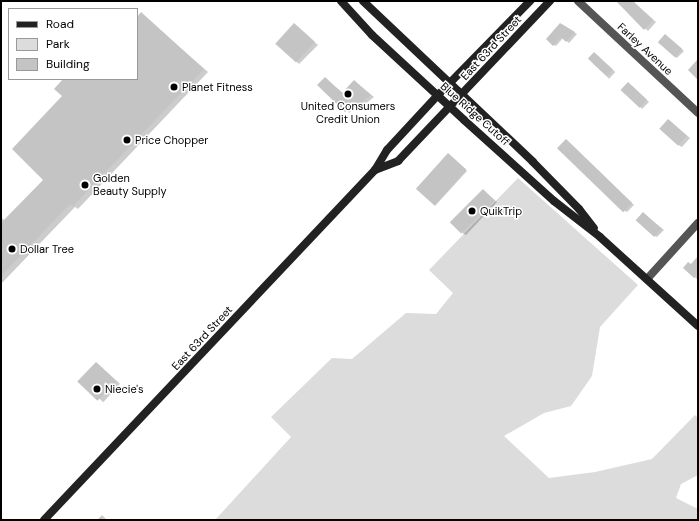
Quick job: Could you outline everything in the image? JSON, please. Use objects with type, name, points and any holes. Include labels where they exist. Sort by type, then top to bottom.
[{"type":"main road","name":"Blue Ridge Cutoff","points":[[341,1],[372,35],[451,108],[554,201],[600,237],[648,278],[698,326]]},
{"type":"main road","name":"Blue Ridge Cutoff","points":[[363,1],[579,209],[600,237]]},
{"type":"main road","name":"East 63rd Street","points":[[44,520],[375,170],[387,150],[438,95],[530,1]]},
{"type":"main road","name":"East 63rd Street","points":[[375,170],[398,161],[451,108],[550,1]]},
{"type":"street","name":"Farley Avenue","points":[[578,1],[698,113]]},
{"type":"street","points":[[648,278],[698,223]]},
{"type":"green space","points":[[518,178],[638,285],[600,327],[592,376],[571,406],[544,413],[504,436],[549,478],[595,472],[652,459],[695,415],[698,418],[698,475],[681,484],[676,498],[698,509],[698,520],[215,520],[291,437],[271,417],[332,358],[352,359],[406,313],[436,314],[453,293],[429,270]]},
{"type":"building","points":[[616,1],[632,1],[653,20],[644,30]]},
{"type":"building","points":[[141,12],[204,69],[73,206],[70,204],[1,276],[1,223],[43,180],[12,149],[62,96],[54,89],[62,80],[138,80],[138,16]]},
{"type":"building","points":[[294,23],[315,42],[296,63],[275,44]]},
{"type":"building","points":[[560,23],[575,32],[566,42],[561,37],[553,46],[546,39]]},
{"type":"building","points":[[665,34],[682,49],[675,57],[658,42]]},
{"type":"building","points":[[594,52],[613,70],[607,76],[588,59]]},
{"type":"building","points":[[698,59],[698,80],[688,70]]},
{"type":"building","name":"United Consumers Credit Union","points":[[325,77],[342,93],[354,80],[371,95],[359,104],[356,101],[345,112],[317,85]]},
{"type":"building","points":[[628,82],[647,100],[640,108],[620,90]]},
{"type":"building","points":[[668,119],[687,136],[678,145],[659,129]]},
{"type":"building","points":[[566,139],[632,203],[623,212],[557,148]]},
{"type":"building","name":"QuikTrip","points":[[448,153],[467,170],[434,205],[416,189]]},
{"type":"building","name":"QuikTrip","points":[[483,189],[494,200],[461,234],[450,222]]},
{"type":"building","points":[[643,212],[662,229],[654,237],[636,220]]},
{"type":"building","points":[[698,256],[698,273],[694,278],[683,268],[688,262],[691,264]]},
{"type":"building","name":"Niecie's","points":[[96,362],[116,381],[97,401],[77,381]]},
{"type":"place","name":"Planet Fitness","points":[[174,87]]},
{"type":"place","name":"United Consumers Credit Union","points":[[348,94]]},
{"type":"place","name":"Price Chopper","points":[[127,140]]},
{"type":"place","name":"Golden Beauty Supply","points":[[85,185]]},
{"type":"place","name":"QuikTrip","points":[[472,211]]},
{"type":"place","name":"Dollar Tree","points":[[12,249]]},
{"type":"place","name":"Niecie's","points":[[97,389]]}]
